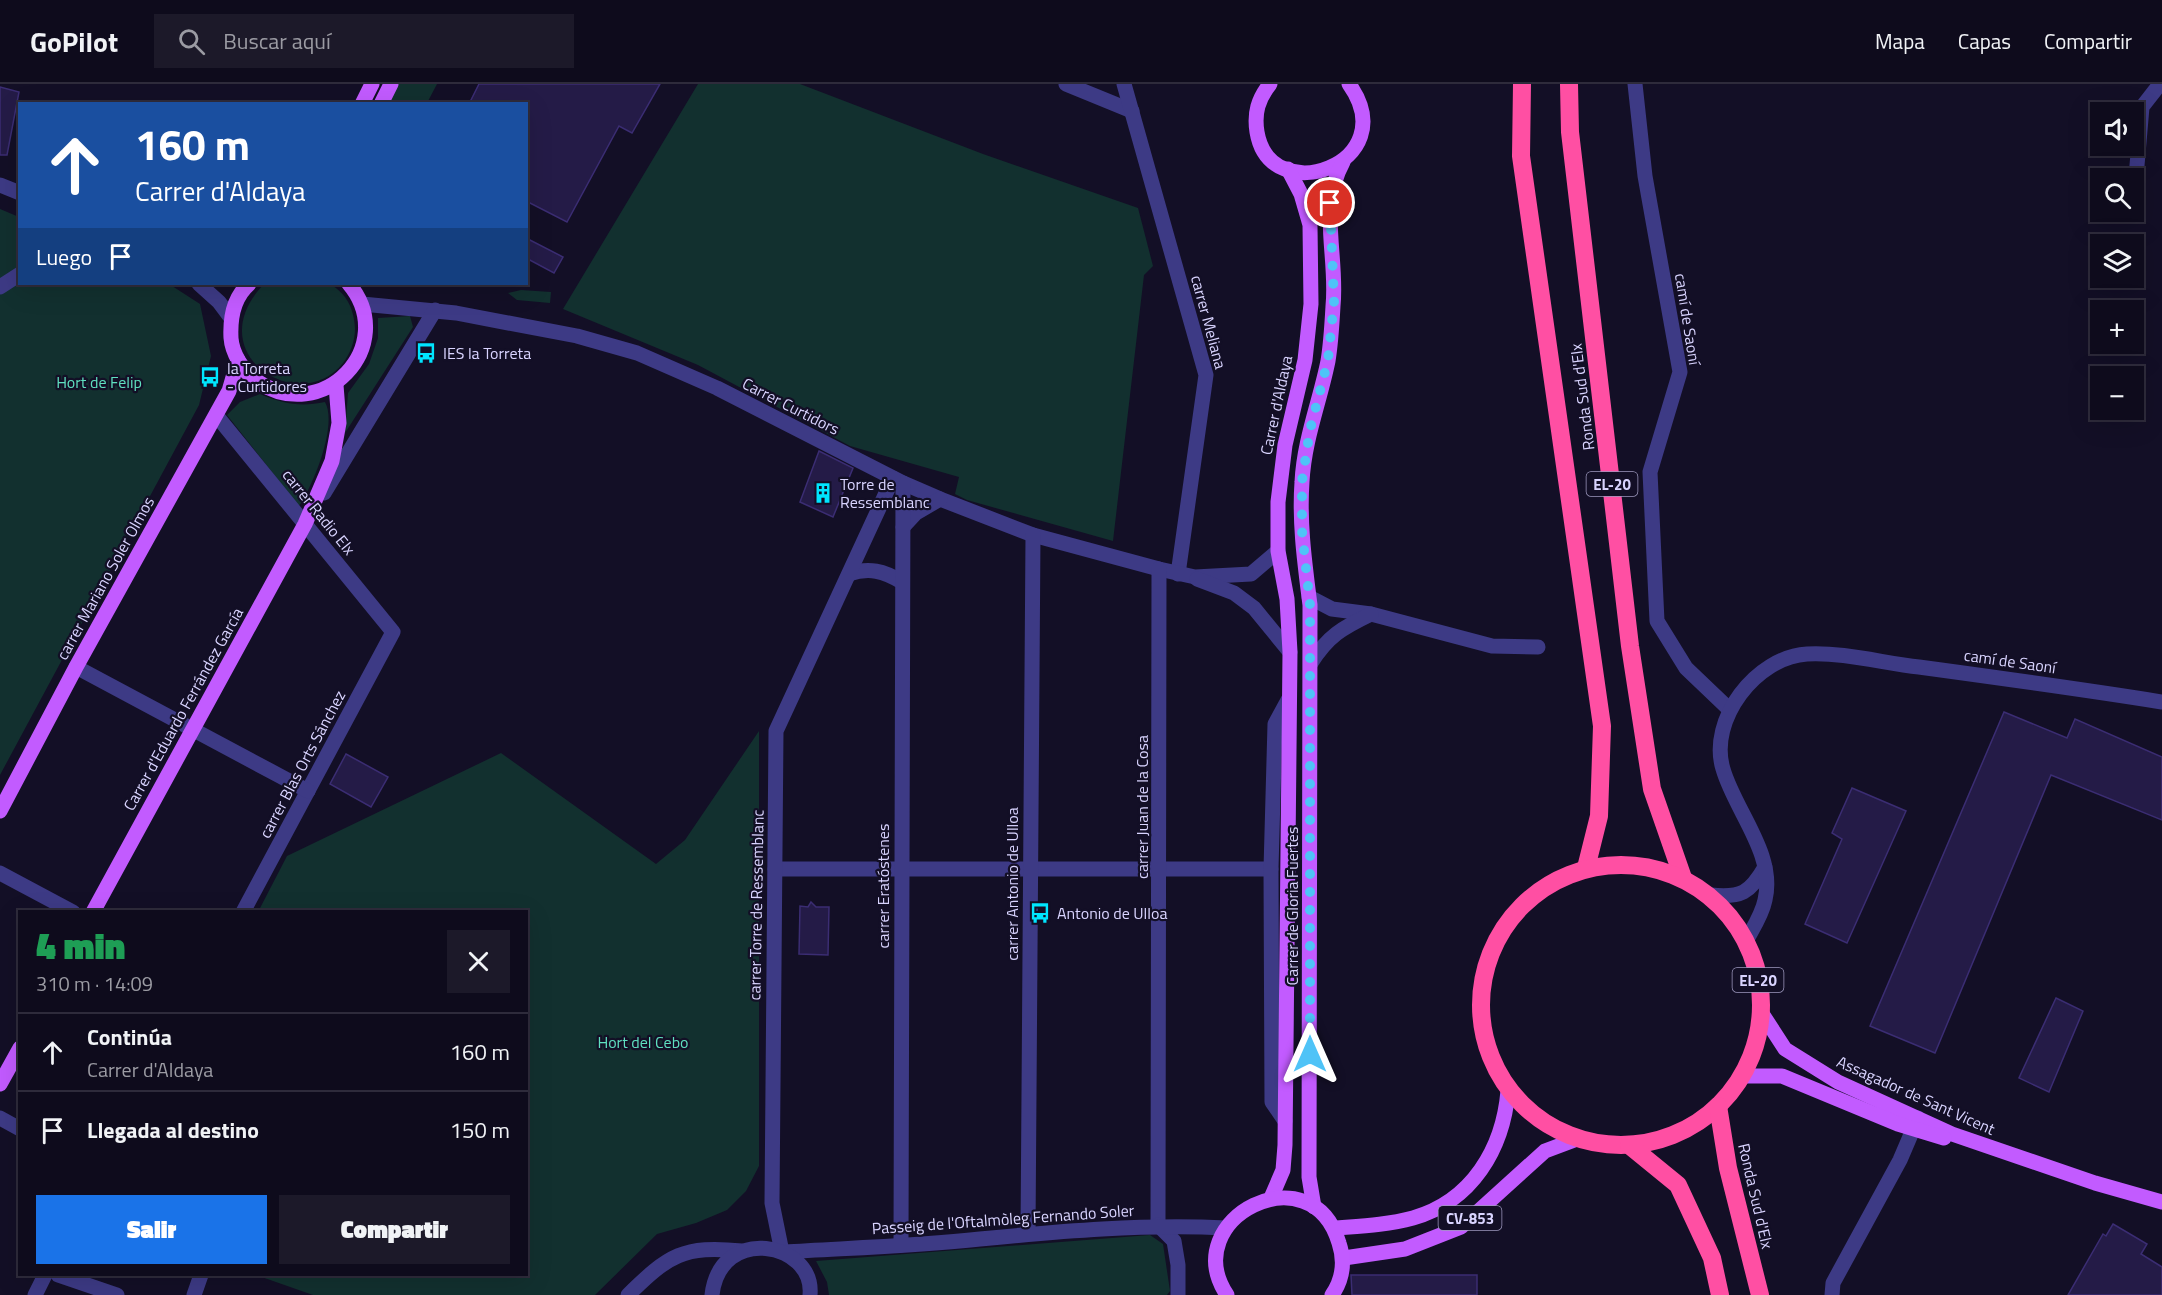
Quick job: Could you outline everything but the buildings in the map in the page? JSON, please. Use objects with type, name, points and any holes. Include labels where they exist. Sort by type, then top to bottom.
[{"type":"highway","name":"Ronda Sud d'Elx","points":[[1522,84],[1521,156],[1602,726],[1599,816],[1586,868]]},
{"type":"highway","name":"Ronda Sud d'Elx","points":[[1569,84],[1570,132],[1630,646],[1652,789],[1683,878]]},
{"type":"highway","name":"EL-20","points":[[1635,864],[1683,878],[1711,895],[1746,941],[1758,976],[1761,1012],[1755,1045],[1742,1076],[1718,1106],[1692,1125],[1662,1139],[1629,1145],[1603,1144],[1577,1139],[1539,1120],[1508,1091],[1487,1050],[1480,1004],[1488,958],[1510,918],[1544,886],[1586,868],[1635,864]]},
{"type":"highway","name":"Ronda Sud d'Elx","points":[[1718,1106],[1728,1168],[1760,1295]]},
{"type":"highway","points":[[1629,1145],[1678,1185],[1712,1258],[1720,1295]]},
{"type":"main road","points":[[363,102],[372,84]]},
{"type":"main road","points":[[382,102],[391,84]]},
{"type":"main road","points":[[1265,87],[1257,106],[1258,136],[1264,150],[1275,161],[1288,169],[1316,173],[1343,162]]},
{"type":"main road","points":[[1310,601],[1302,531],[1302,481],[1310,430],[1328,360],[1334,302],[1329,215],[1334,179],[1360,138],[1362,108],[1355,88]]},
{"type":"main road","name":"Carrer d'Aldaya","points":[[1288,169],[1301,194],[1310,225],[1311,304],[1305,360],[1283,456],[1278,501],[1278,551],[1287,599],[1290,652]]},
{"type":"main road","points":[[248,285],[242,290],[231,318],[231,342],[238,360],[250,376],[269,390],[291,396],[316,394],[336,385],[343,379],[364,345],[365,316],[362,304],[350,285]]},
{"type":"main road","name":"carrer Mariano Soler Olmos","points":[[0,811],[76,667],[229,391],[238,360]]},
{"type":"main road","name":"Carrer d'Eduardo Ferrández García","points":[[94,910],[305,524],[332,461],[339,423],[336,385]]},
{"type":"main road","name":"Carrer de Gloria Fuertes","points":[[1310,601],[1309,1177],[1314,1207]]},
{"type":"main road","name":"Carrer de Gloria Fuertes","points":[[1271,1198],[1282,1170],[1285,1121],[1290,870],[1288,700],[1290,652]]},
{"type":"main road","name":"Assagador de Sant Vicent","points":[[1761,1012],[1785,1049],[1838,1082],[1916,1124]]},
{"type":"main road","points":[[0,1084],[18,1052]]},
{"type":"main road","name":"Assagador de Sant Vicent","points":[[1742,1076],[1782,1076],[2011,1156],[2162,1202]]},
{"type":"main road","points":[[1335,1228],[1390,1223],[1415,1217],[1453,1199],[1488,1161],[1506,1118],[1508,1091]]},
{"type":"main road","name":"CV-853","points":[[1344,1258],[1405,1249],[1461,1227],[1545,1151],[1577,1139]]},
{"type":"main road","points":[[1227,1295],[1218,1271],[1218,1249],[1226,1228],[1238,1214],[1253,1203],[1271,1198],[1293,1198],[1314,1207],[1335,1228],[1344,1258],[1339,1284],[1332,1295]]},
{"type":"street","points":[[1066,84],[1132,111]]},
{"type":"street","name":"carrer Meliana","points":[[1124,84],[1206,375],[1178,574]]},
{"type":"street","name":"camí de Saoní","points":[[1635,84],[1645,176],[1680,372],[1650,472],[1657,621],[1686,668],[1730,710]]},
{"type":"street","points":[[2137,168],[2142,107],[2160,84]]},
{"type":"street","points":[[0,185],[18,192]]},
{"type":"street","points":[[0,287],[18,275]]},
{"type":"street","points":[[200,285],[231,318]]},
{"type":"street","name":"Carrer Curtidors","points":[[362,304],[435,310],[578,336],[637,353],[717,388],[898,481],[940,499],[1033,535],[1194,578],[1234,593],[1250,605],[1290,652]]},
{"type":"street","name":"Carrer d'Eduardo Ferrández García","points":[[305,524],[435,310]]},
{"type":"street","name":"carrer Radio Elx","points":[[216,415],[393,632]]},
{"type":"street","name":"carrer Eratóstenes","points":[[898,481],[903,527],[901,1245]]},
{"type":"street","name":"carrer Torre de Ressemblanc","points":[[783,1252],[772,1203],[776,731],[849,574],[898,481]]},
{"type":"street","points":[[903,527],[916,513],[940,499]]},
{"type":"street","name":"carrer Antonio de Ulloa","points":[[1028,1233],[1033,535]]},
{"type":"street","name":"Carrer Curtidors","points":[[1194,578],[1251,574],[1278,551]]},
{"type":"street","points":[[849,574],[862,569],[877,570],[902,582]]},
{"type":"street","name":"carrer Juan de la Cosa","points":[[1158,1225],[1159,569]]},
{"type":"street","points":[[1310,601],[1332,609],[1371,614],[1492,646],[1538,647]]},
{"type":"street","points":[[1311,663],[1323,643],[1341,628],[1371,614]]},
{"type":"street","name":"carrer Blas Orts Sánchez","points":[[244,910],[393,632]]},
{"type":"street","name":"camí de Saoní","points":[[1765,867],[1722,768],[1722,730],[1730,710],[1752,681],[1778,663],[1806,654],[2016,679],[2162,702]]},
{"type":"street","points":[[76,667],[308,791]]},
{"type":"street","name":"Carrer de Gloria Fuertes","points":[[1285,1121],[1272,1102],[1271,869],[1275,724],[1288,700]]},
{"type":"street","points":[[1711,895],[1731,897],[1748,890],[1765,867]]},
{"type":"street","points":[[1746,941],[1765,901],[1767,880],[1765,867]]},
{"type":"street","points":[[775,869],[1271,869]]},
{"type":"street","points":[[0,873],[69,910]]},
{"type":"street","points":[[0,1118],[18,1128]]},
{"type":"street","points":[[1832,1295],[1833,1283],[1916,1124]]},
{"type":"street","points":[[1158,1225],[1174,1240],[1178,1265],[1178,1295]]},
{"type":"street","name":"Passeig de l'Oftalmòleg Fernando Soler","points":[[628,1295],[660,1264],[689,1251],[715,1248],[742,1251],[763,1247],[783,1252],[1158,1225],[1226,1228]]},
{"type":"street","points":[[712,1295],[713,1280],[724,1262],[742,1251]]},
{"type":"street","points":[[783,1252],[803,1270],[810,1295]]},
{"type":"street","points":[[35,1295],[44,1276]]},
{"type":"street","points":[[61,1276],[117,1295]]},
{"type":"street","points":[[194,1295],[201,1276]]},
{"type":"green space","points":[[398,84],[437,84],[428,102],[388,102]]},
{"type":"green space","points":[[698,84],[800,84],[983,154],[1138,208],[1153,266],[1144,275],[1113,541],[967,500],[955,494],[959,477],[850,446],[698,365],[563,309]]},
{"type":"green space","name":"Hort de Felip","points":[[0,209],[18,217],[18,285],[171,285],[200,304],[211,356],[199,405],[0,775]]},
{"type":"green space","points":[[263,285],[332,285],[341,292],[351,309],[355,334],[353,343],[343,363],[325,378],[303,384],[281,381],[262,370],[248,354],[242,334],[246,310]]},
{"type":"green space","points":[[521,290],[551,292],[550,303],[517,300],[508,293]]},
{"type":"green space","points":[[410,316],[413,327],[345,433],[348,393],[369,364],[378,338],[378,318]]},
{"type":"green space","points":[[260,394],[292,404],[325,402],[328,412],[326,440],[311,485],[299,506],[227,415],[240,402]]},
{"type":"green space","name":"Hort del Cebo","points":[[759,731],[759,1166],[746,1191],[727,1210],[696,1223],[657,1234],[595,1295],[313,1295],[259,1276],[528,1276],[528,910],[259,910],[287,856],[501,753],[656,864],[685,840]]},
{"type":"green space","points":[[1150,1235],[1163,1244],[1170,1291],[1167,1295],[829,1295],[827,1282],[816,1261]]},
{"type":"place","name":"IES la Torreta","points":[[426,353]]},
{"type":"place","name":"la Torreta - Curtidores","points":[[210,377]]},
{"type":"place","name":"Torre de Ressemblanc","points":[[823,493]]},
{"type":"place","name":"Antonio de Ulloa","points":[[1040,913]]},
{"type":"route","points":[[1310,1054],[1310,605],[1302,531],[1302,481],[1310,430],[1328,360],[1334,302],[1330,203]]}]
